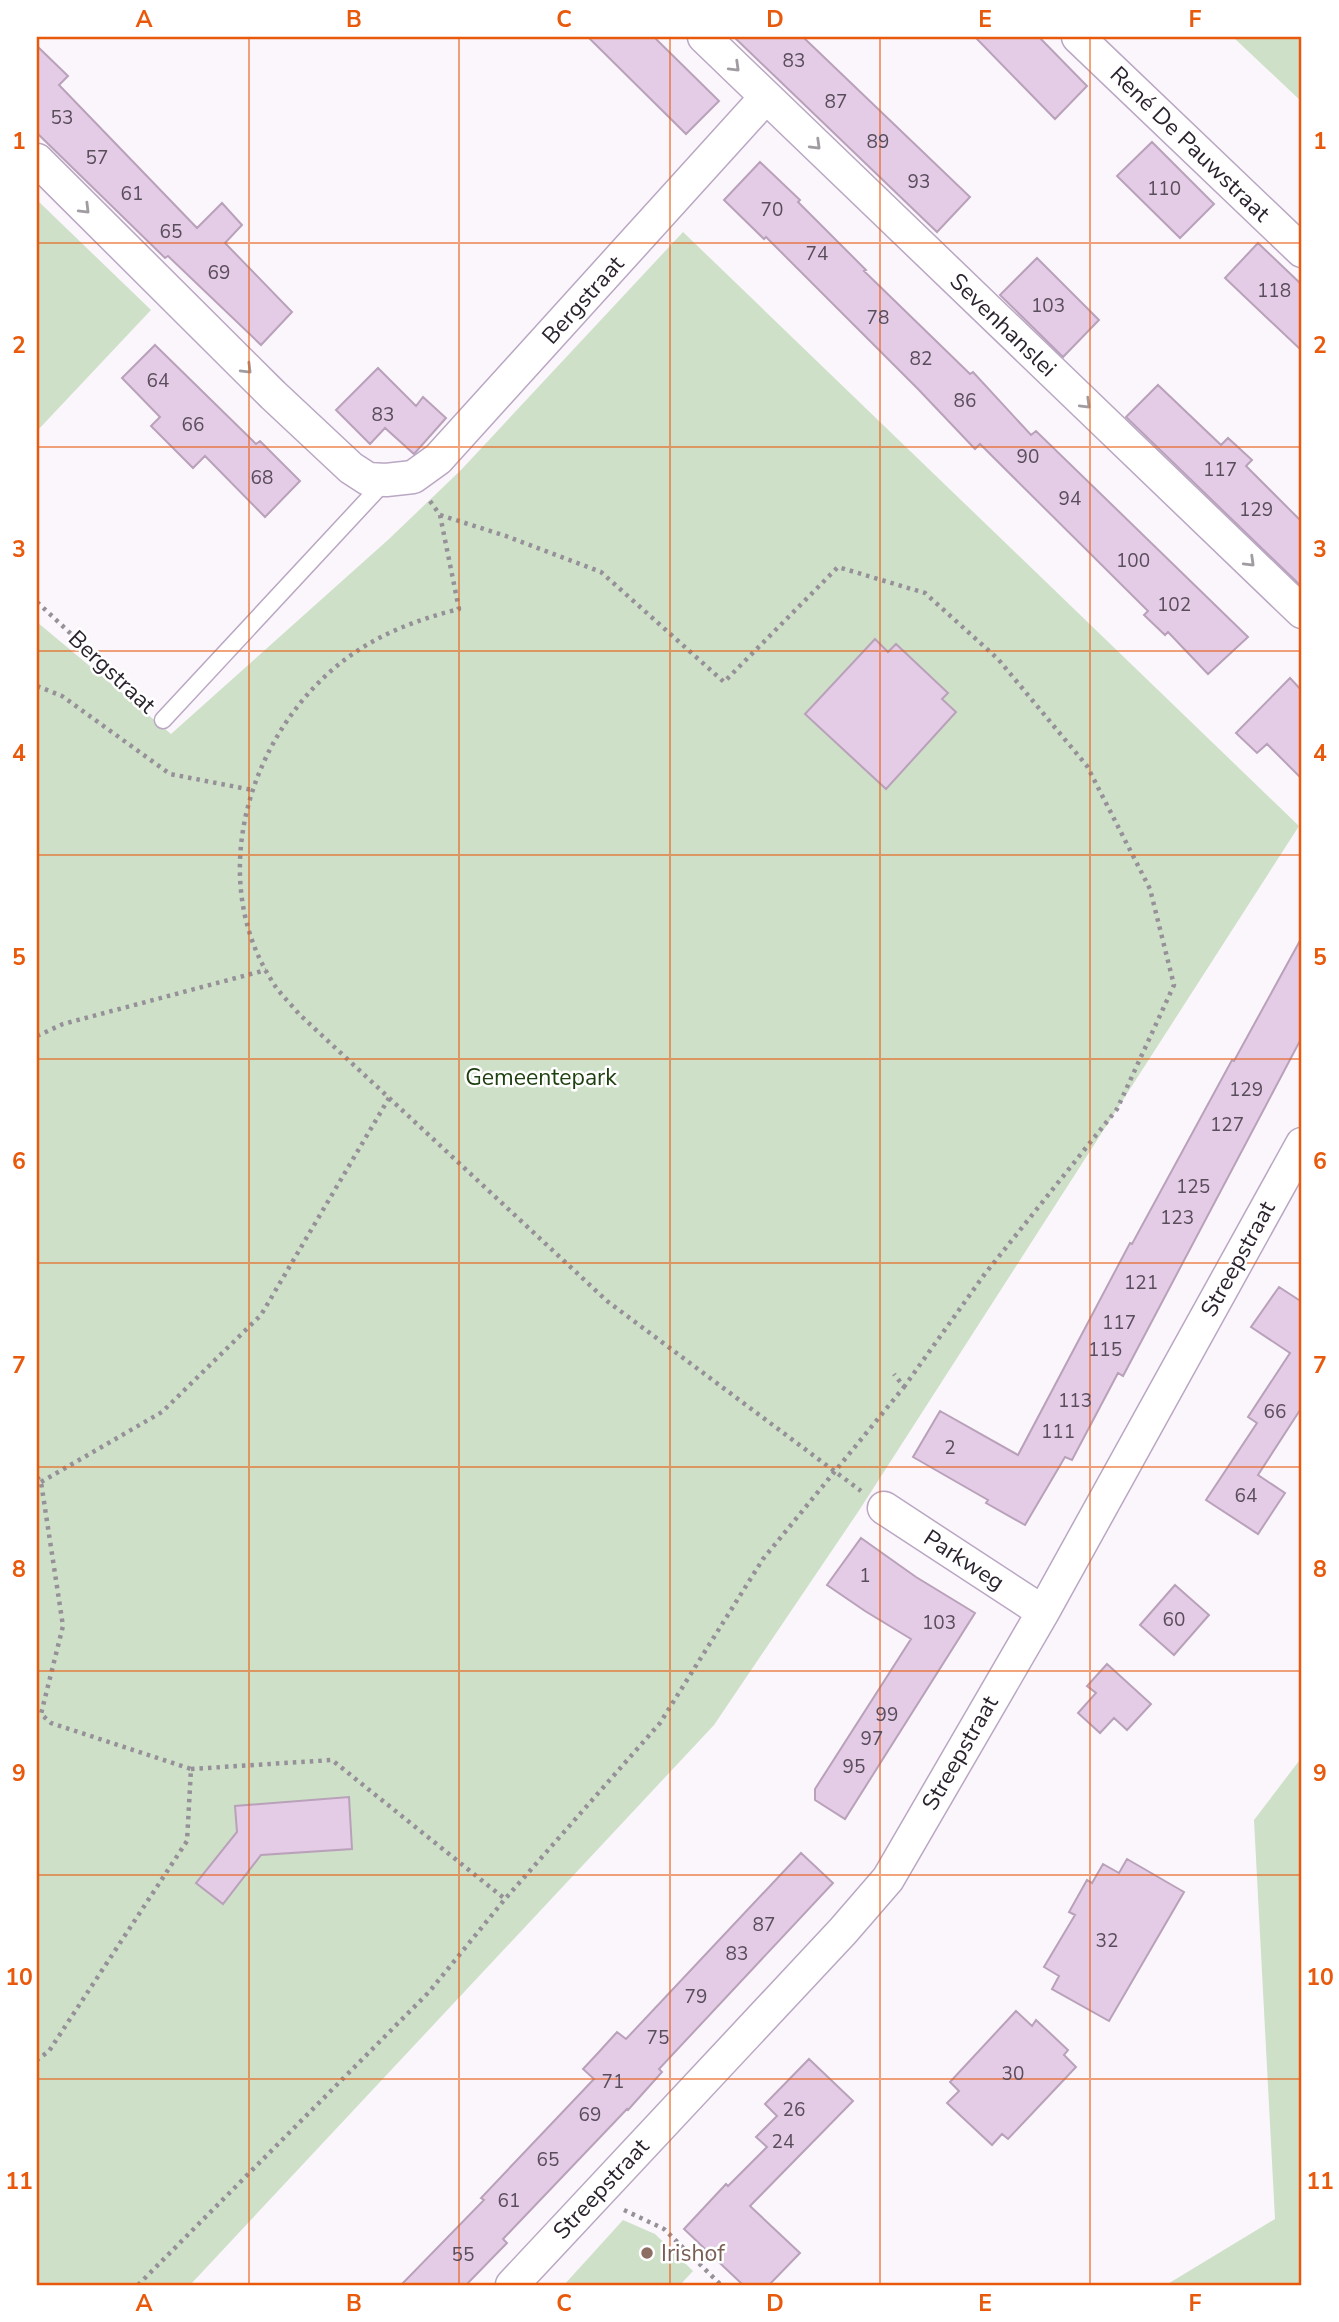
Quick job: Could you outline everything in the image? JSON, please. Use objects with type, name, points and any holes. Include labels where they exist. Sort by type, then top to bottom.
[{"type":"street","name":"Sevenhanslei","points":[[704,37],[1302,612]]},
{"type":"street","name":"René De Pauwstraat","points":[[1078,37],[1302,251]]},
{"type":"street","name":"Bergstraat","points":[[399,479],[438,459],[766,97]]},
{"type":"street","points":[[37,160],[273,395],[351,468],[368,480],[399,479]]},
{"type":"street","name":"Streepstraat","points":[[512,2285],[843,1931],[888,1879],[1043,1612],[1302,1144]]},
{"type":"street","name":"Parkweg","points":[[884,1508],[1043,1612]]},
{"type":"lane","name":"Bergstraat","points":[[163,720],[399,479]]},
{"type":"path","points":[[138,2285],[429,1992],[505,1899],[660,1723],[763,1559],[904,1387],[984,1275],[1117,1109],[1174,985],[1150,889],[1087,766],[998,659],[925,593],[838,567],[724,682],[601,572],[506,536],[440,515],[399,479]]},
{"type":"path","points":[[440,515],[459,609],[428,616],[386,634],[347,659],[312,690],[283,726],[261,767],[246,810],[239,855],[242,900],[253,943],[273,983],[299,1014],[607,1301],[884,1508]]},
{"type":"path","name":"Bergstraat","points":[[37,602],[163,720]]},
{"type":"path","points":[[37,686],[62,696],[170,774],[252,790]]},
{"type":"path","points":[[37,1036],[63,1024],[266,970]]},
{"type":"path","points":[[389,1098],[261,1315],[162,1412],[39,1480],[63,1626],[39,1716],[51,1723],[191,1769],[332,1760],[505,1899]]},
{"type":"path","points":[[894,1374],[904,1387]]},
{"type":"path","points":[[37,2060],[49,2052],[187,1841],[191,1769]]},
{"type":"path","points":[[595,2195],[664,2229],[722,2285]]},
{"type":"green space","points":[[1233,37],[1302,37],[1302,102]]},
{"type":"green space","points":[[37,200],[151,310],[37,431]]},
{"type":"green space","name":"Gemeentepark","points":[[683,232],[1299,826],[860,1509],[714,1725],[190,2285],[37,2285],[37,622],[171,734],[389,539],[461,470]]},
{"type":"green space","points":[[1302,1757],[1302,2285],[1166,2285],[1275,2219],[1254,1820]]},
{"type":"green space","name":"Irishof","points":[[623,2220],[655,2234],[693,2271],[680,2285],[564,2285]]},
{"type":"building","points":[[588,37],[654,37],[719,101],[686,134]]},
{"type":"building","points":[[734,37],[803,37],[970,197],[937,232]]},
{"type":"building","points":[[975,37],[1039,37],[1087,86],[1055,119]]},
{"type":"building","points":[[37,46],[68,76],[59,85],[197,228],[222,203],[242,225],[225,243],[292,312],[261,345],[168,256],[165,258],[37,133]]},
{"type":"building","points":[[1152,142],[1214,204],[1180,238],[1117,176]]},
{"type":"building","points":[[760,162],[800,200],[798,202],[866,270],[864,271],[970,374],[973,372],[1031,435],[1036,431],[1248,637],[1208,674],[1168,632],[1165,635],[1144,615],[1148,611],[980,444],[975,449],[766,237],[764,239],[724,200]]},
{"type":"building","points":[[1258,243],[1302,285],[1302,351],[1225,278]]},
{"type":"building","points":[[1037,258],[1099,320],[1063,357],[1000,295]]},
{"type":"building","points":[[155,345],[256,444],[260,441],[300,481],[265,517],[205,456],[193,468],[151,426],[160,417],[122,378]]},
{"type":"building","points":[[378,368],[416,406],[423,397],[446,418],[414,454],[385,428],[370,444],[336,410]]},
{"type":"building","points":[[1158,385],[1221,445],[1228,438],[1252,460],[1246,466],[1302,522],[1302,587],[1126,417]]},
{"type":"building","points":[[875,639],[888,652],[896,644],[948,693],[942,699],[956,712],[886,789],[805,714]]},
{"type":"building","points":[[1290,678],[1302,691],[1302,779],[1267,744],[1257,753],[1236,733]]},
{"type":"building","points":[[1302,937],[1302,1037],[1123,1376],[1118,1373],[1072,1460],[1065,1457],[1025,1525],[986,1503],[988,1500],[913,1457],[940,1411],[1018,1455],[1130,1243],[1132,1244]]},
{"type":"building","points":[[1279,1287],[1302,1302],[1302,1407],[1258,1475],[1285,1493],[1258,1534],[1206,1500],[1257,1423],[1248,1417],[1290,1353],[1251,1327]]},
{"type":"building","points":[[861,1538],[916,1577],[975,1613],[845,1819],[815,1800],[815,1789],[911,1639],[827,1585]]},
{"type":"building","points":[[1175,1585],[1209,1615],[1174,1655],[1140,1625]]},
{"type":"building","points":[[1107,1664],[1151,1704],[1127,1730],[1114,1718],[1100,1733],[1078,1713],[1096,1693],[1087,1686]]},
{"type":"building","points":[[349,1797],[352,1849],[261,1855],[223,1904],[196,1883],[237,1832],[235,1806]]},
{"type":"building","points":[[801,1853],[833,1883],[659,2069],[662,2072],[628,2110],[503,2239],[507,2243],[466,2285],[401,2285],[484,2200],[481,2198],[594,2079],[583,2069],[617,2032],[626,2039]]},
{"type":"building","points":[[1127,1859],[1184,1892],[1109,2021],[1052,1989],[1059,1976],[1044,1967],[1075,1915],[1069,1912],[1087,1880],[1092,1883],[1103,1864],[1119,1873]]},
{"type":"building","points":[[1016,2011],[1032,2026],[1036,2020],[1068,2050],[1064,2055],[1076,2067],[1008,2139],[1002,2134],[992,2145],[947,2103],[959,2091],[950,2082]]},
{"type":"building","points":[[809,2059],[853,2101],[750,2206],[800,2253],[769,2285],[743,2285],[684,2229],[726,2184],[728,2186],[767,2147],[756,2137],[777,2116],[765,2104]]},
{"type":"place","name":"Irishof","points":[[647,2253]]}]
